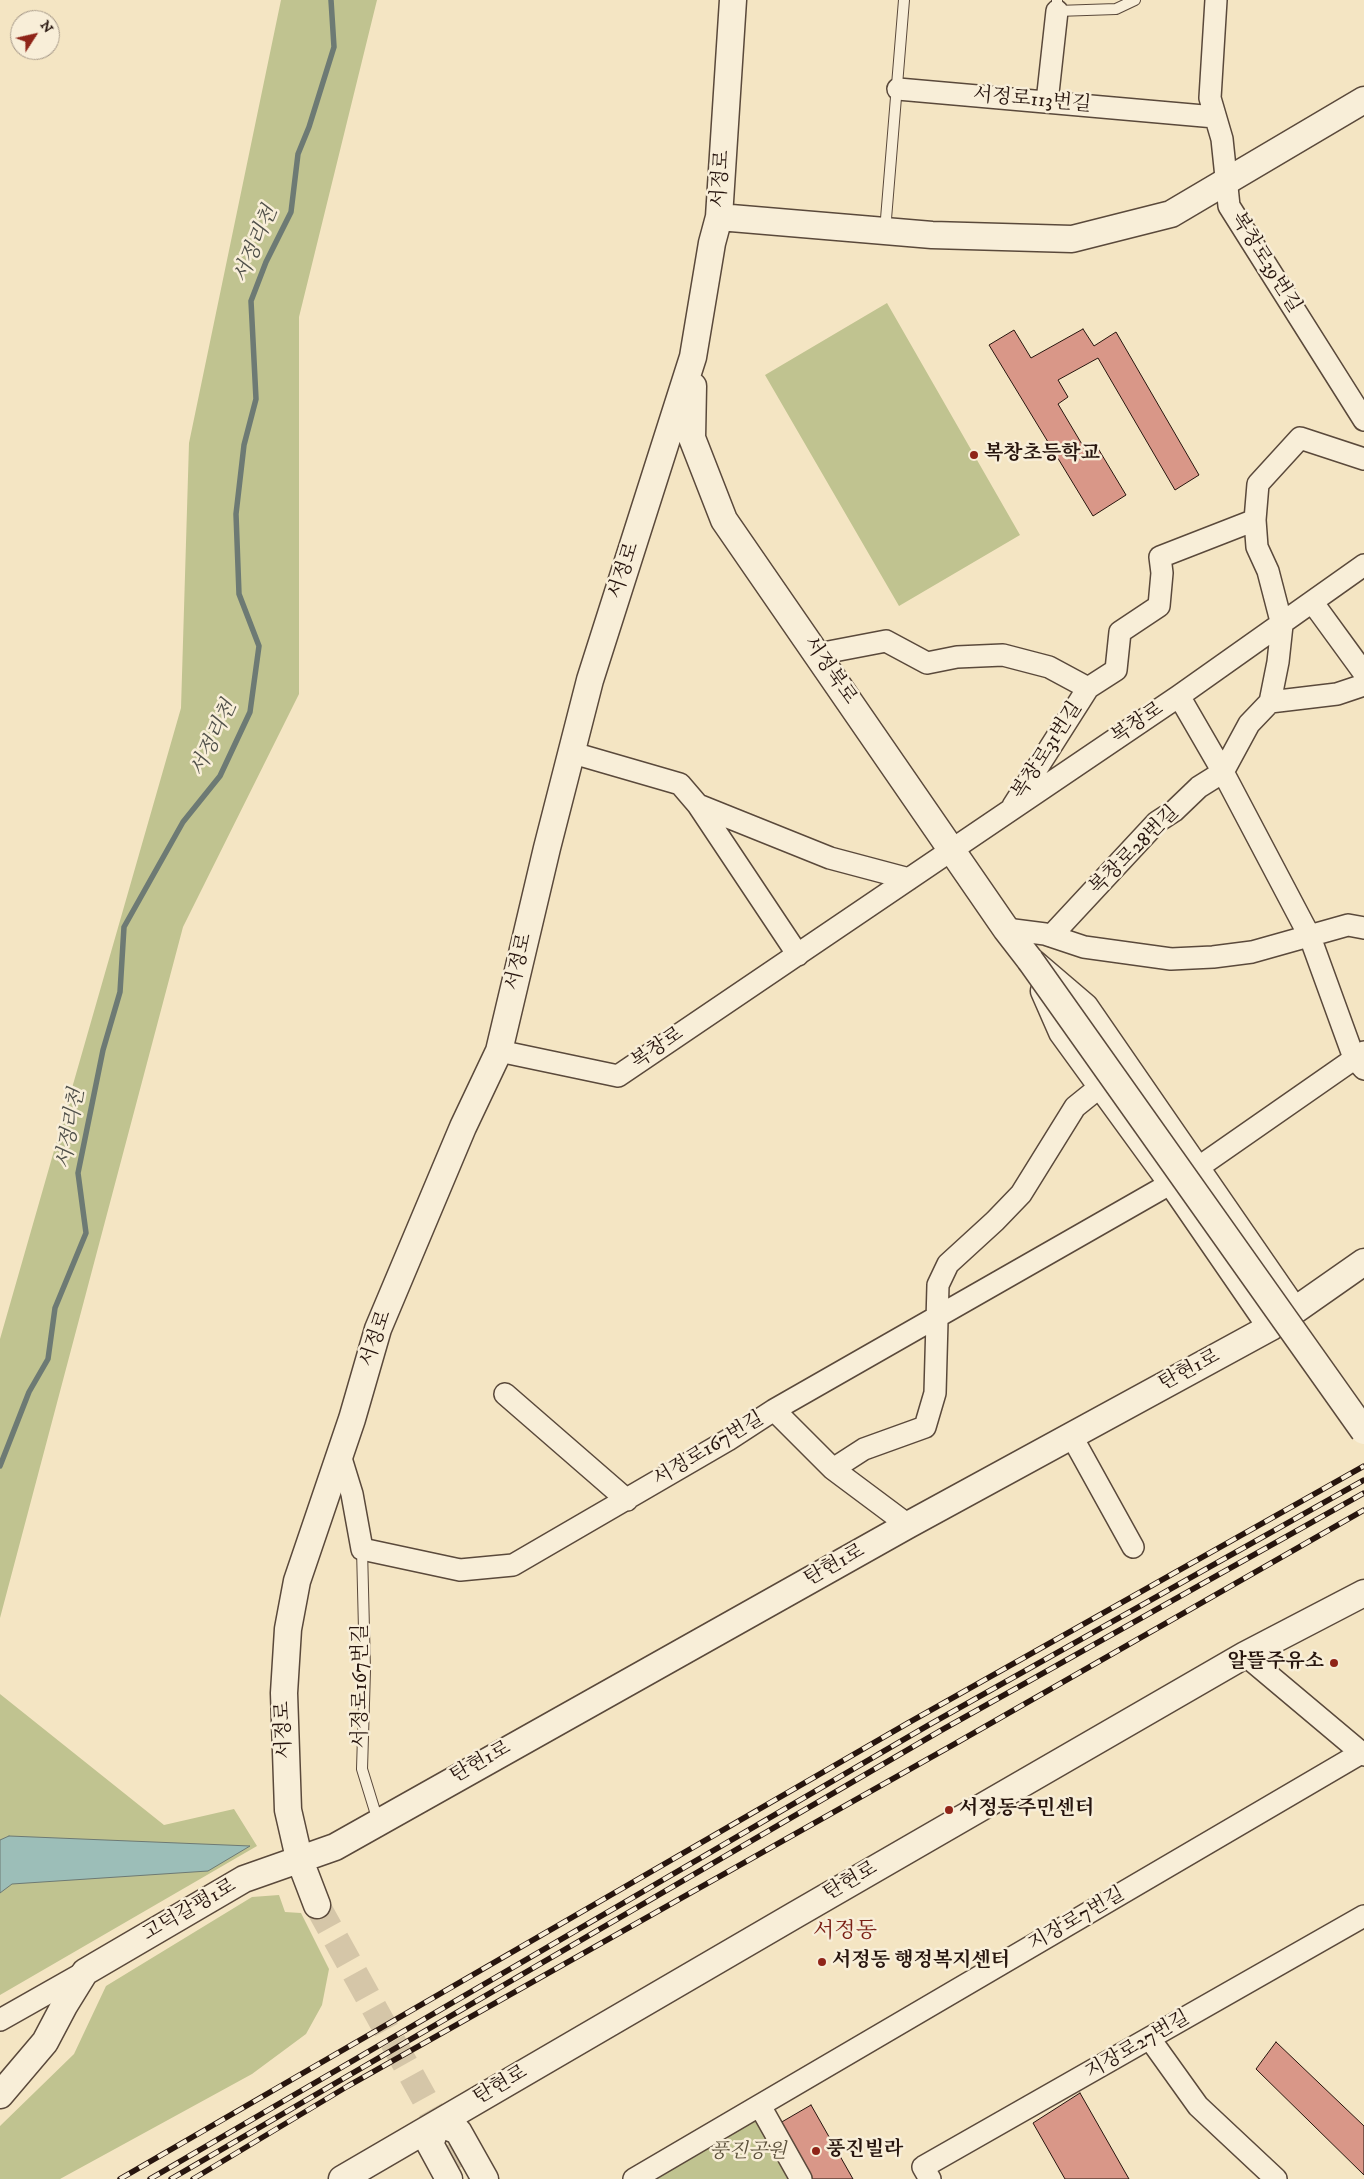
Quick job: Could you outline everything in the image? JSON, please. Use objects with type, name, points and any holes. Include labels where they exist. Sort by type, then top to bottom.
[{"type":"street","name":"서정로","points":[[317,1905],[299,1858],[288,1810],[284,1693],[288,1629],[297,1580],[340,1455],[378,1329],[464,1127],[499,1051],[547,848],[573,753],[590,680],[693,357],[712,242],[719,217],[733,0]]},
{"type":"street","name":"복창로39번길","points":[[1216,0],[1210,98],[1222,138],[1229,206],[1364,420]]},
{"type":"street","points":[[1047,102],[1057,5]]},
{"type":"street","name":"서정로113번길","points":[[898,89],[1215,117]]},
{"type":"street","points":[[719,217],[932,235],[1072,239],[1171,214],[1364,100]]},
{"type":"street","name":"서정북로","points":[[693,357],[692,438],[724,520],[1006,929],[1030,960]]},
{"type":"street","points":[[1364,459],[1300,438],[1258,484],[1255,520],[1257,547],[1268,571],[1282,625],[1278,662],[1270,702],[1337,694],[1364,685]]},
{"type":"street","name":"복창로31번길","points":[[1008,813],[1088,688],[1116,670],[1120,632],[1160,606],[1162,573],[1160,556],[1255,520]]},
{"type":"street","name":"복창로","points":[[499,1051],[618,1076],[1179,696],[1282,625],[1364,565]]},
{"type":"street","points":[[1313,603],[1364,673]]},
{"type":"street","name":"복창로31번길","points":[[818,654],[886,641],[927,663],[957,657],[1003,655],[1049,667],[1088,688]]},
{"type":"street","points":[[774,1410],[1196,1169],[1361,1060],[1310,937],[1223,772],[1179,696]]},
{"type":"street","name":"복창로28번길","points":[[1052,936],[1157,822],[1174,811],[1199,787],[1223,772],[1249,724],[1270,702]]},
{"type":"street","points":[[573,753],[680,784],[698,805],[798,955]]},
{"type":"street","points":[[698,805],[830,858],[909,879]]},
{"type":"street","points":[[1006,929],[1052,936],[1084,947],[1171,959],[1212,957],[1252,952],[1348,925],[1364,928]]},
{"type":"street","points":[[1030,960],[1062,1032],[1172,1183],[1271,1327]]},
{"type":"street","points":[[1030,960],[1085,1007],[1294,1310]]},
{"type":"street","points":[[1030,960],[1364,1431]]},
{"type":"street","points":[[833,1469],[864,1449],[925,1427],[935,1393],[938,1285],[948,1264],[995,1222],[1021,1194],[1075,1107],[1101,1086]]},
{"type":"street","name":"탄현1로","points":[[299,1858],[335,1847],[378,1821],[908,1526],[1271,1327],[1364,1262]]},
{"type":"street","points":[[505,1394],[626,1500]]},
{"type":"street","name":"서정로167번길","points":[[340,1455],[352,1494],[362,1549],[460,1570],[513,1565],[728,1440],[774,1410],[833,1469],[908,1526]]},
{"type":"street","points":[[1072,1435],[1133,1547]]},
{"type":"street","name":"탄현로","points":[[342,2179],[1245,1656],[1364,1593]]},
{"type":"street","points":[[1245,1656],[1363,1754]]},
{"type":"street","name":"지장로7번길","points":[[640,2178],[1363,1754]]},
{"type":"street","name":"고덕갈평1로","points":[[85,1972],[244,1879],[299,1858]]},
{"type":"street","name":"지장로27번길","points":[[930,2179],[923,2167],[1364,1916]]},
{"type":"street","points":[[0,2020],[85,1972]]},
{"type":"street","points":[[0,2095],[45,2042],[85,1972]]},
{"type":"street","points":[[1150,2039],[1198,2106],[1276,2179]]},
{"type":"street","points":[[760,2106],[801,2179]]},
{"type":"street","points":[[449,2179],[430,2144],[438,2123],[458,2131],[484,2179]]},
{"type":"lane","points":[[885,231],[891,138],[898,89],[904,0]]},
{"type":"lane","points":[[1057,5],[1116,10],[1135,0]]},
{"type":"lane","name":"서정로167번길","points":[[362,1549],[366,1670],[362,1769],[378,1821]]},
{"type":"green space","points":[[281,0],[377,0],[299,317],[299,694],[183,927],[0,1618],[0,1339],[181,708],[189,443]]},
{"type":"green space","points":[[887,303],[1020,535],[899,606],[765,375]]},
{"type":"green space","points":[[0,1694],[164,1825],[234,1809],[257,1846],[0,1995]]},
{"type":"green space","points":[[279,1895],[285,1912],[301,1913],[329,1969],[322,2005],[306,2034],[252,2074],[60,2179],[0,2179],[0,2126],[74,2054],[106,1986],[252,1897]]},
{"type":"green space","name":"풍진공원","points":[[757,2118],[792,2179],[656,2179],[655,2177]]},
{"type":"water","points":[[9,1836],[250,1846],[208,1871],[12,1884],[0,1893],[0,1840]]},
{"type":"building","points":[[1083,329],[1094,346],[1116,332],[1199,475],[1175,490],[1098,358],[1058,380],[1068,397],[1058,404],[1086,451],[1096,445],[1126,495],[1093,516],[989,345],[1014,330],[1031,358]]},
{"type":"building","points":[[1276,2042],[1364,2126],[1364,2175],[1256,2069]]},
{"type":"building","points":[[1080,2093],[1129,2179],[1065,2179],[1033,2123]]},
{"type":"building","name":"풍진빌라","points":[[811,2105],[853,2179],[811,2179],[780,2123]]},
{"type":"waterway","name":"서정리천","points":[[0,1466],[29,1392],[48,1359],[55,1308],[86,1233],[78,1173],[103,1050],[120,992],[124,927],[183,822],[220,776],[250,712],[259,646],[239,594],[236,514],[244,445],[256,399],[251,301],[266,262],[291,212],[298,154],[309,127],[334,47],[331,0]]},
{"type":"tunnel","points":[[317,1905],[469,2179]]},
{"type":"railway","points":[[120,2179],[908,1723],[1364,1466]]},
{"type":"railway","points":[[150,2179],[927,1726],[1364,1480]]},
{"type":"railway","points":[[171,2179],[940,1731],[1364,1493]]},
{"type":"railway","points":[[193,2179],[348,2086],[951,1746],[1364,1510]]},
{"type":"place","name":"복창초등학교","points":[[974,455]]},
{"type":"place","name":"알뜰주유소","points":[[1334,1663]]},
{"type":"place","name":"서정동주민센터","points":[[949,1810]]},
{"type":"place","name":"서정동 행정복지센터","points":[[822,1962]]},
{"type":"place","name":"풍진빌라","points":[[816,2151]]},
{"type":"district","name":"서정동","points":[[845,1932]]}]
